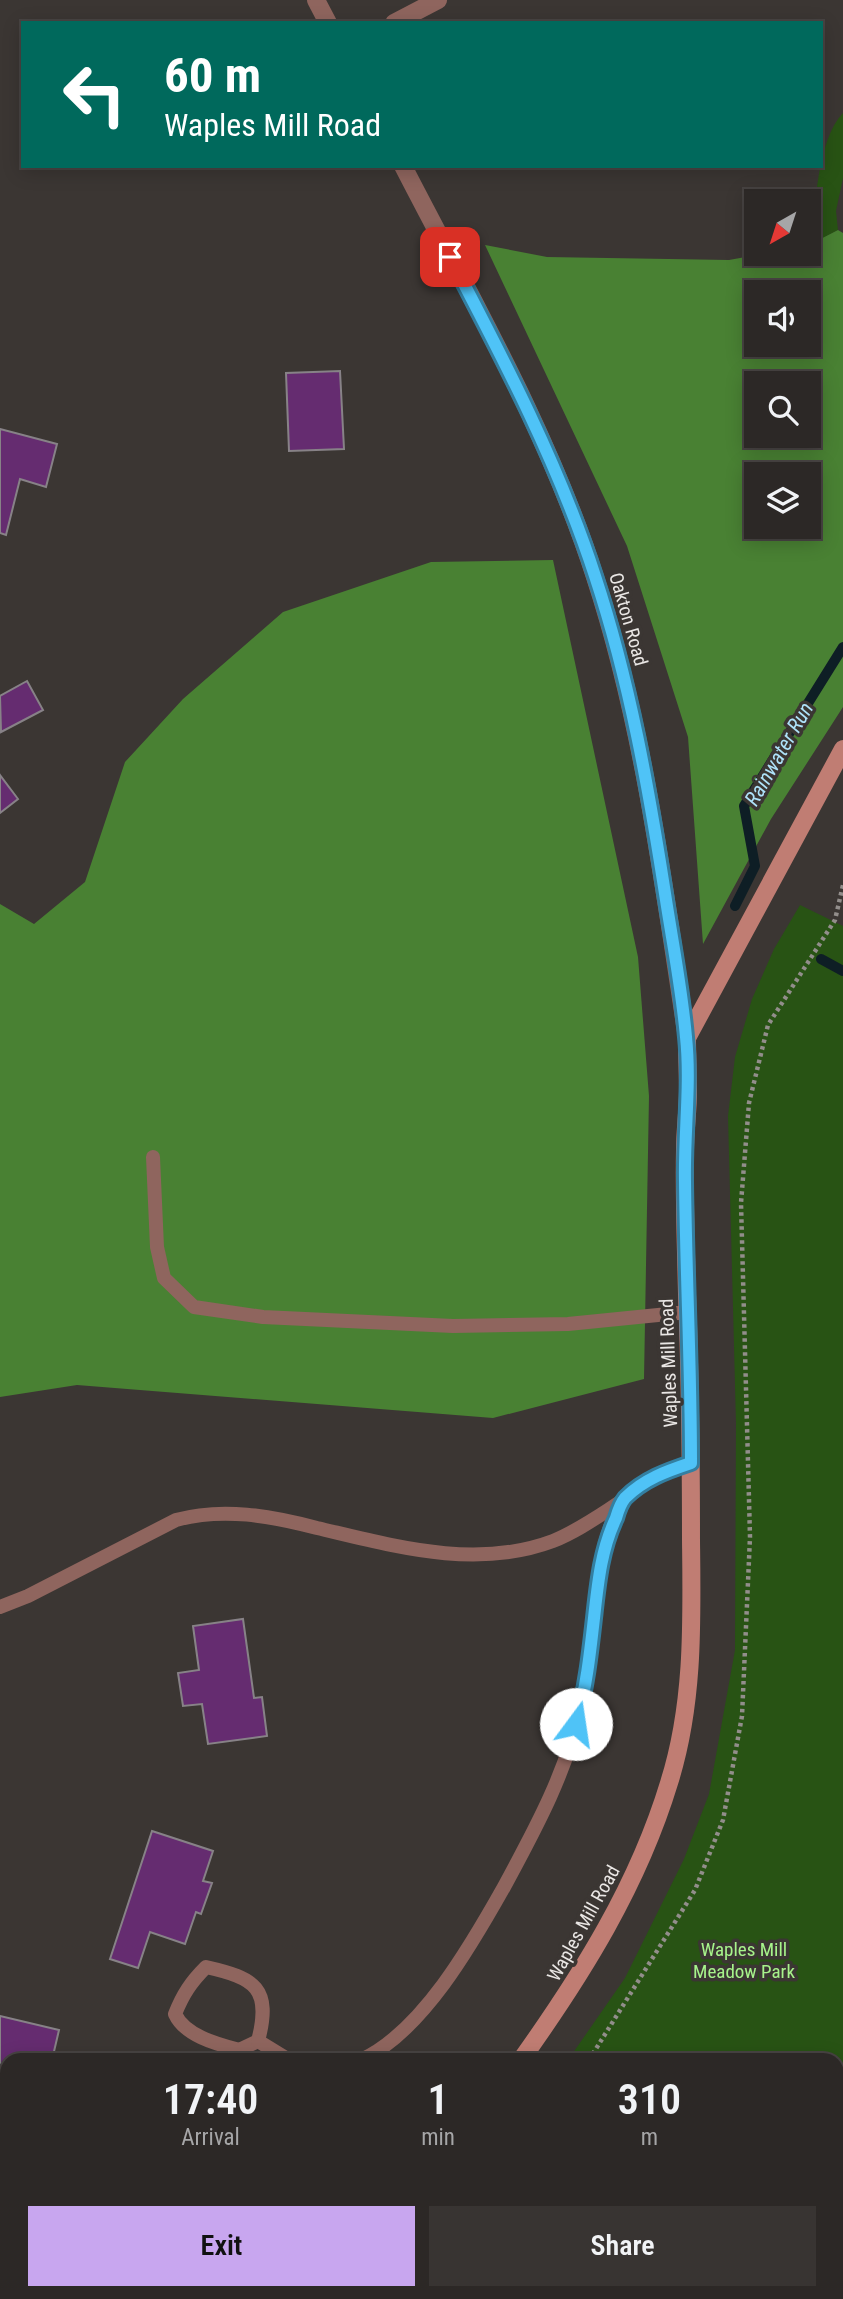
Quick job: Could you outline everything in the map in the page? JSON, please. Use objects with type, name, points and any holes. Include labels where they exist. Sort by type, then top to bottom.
[{"type":"main road","name":"Waples Mill Road","points":[[526,2053],[564,2000],[602,1939],[639,1866],[670,1783],[683,1725],[692,1643],[685,1149],[687,1038],[843,749]]},
{"type":"street","points":[[316,0],[327,21]]},
{"type":"street","points":[[398,21],[438,0]]},
{"type":"street","name":"Oakton Road","points":[[404,168],[531,417],[595,577],[628,691],[646,778],[687,1038]]},
{"type":"lane","points":[[153,1157],[157,1247],[164,1278],[194,1307],[263,1317],[453,1326],[568,1324],[688,1311]]},
{"type":"lane","points":[[0,1607],[28,1596],[176,1520],[194,1515],[220,1513],[280,1519],[399,1548],[456,1555],[521,1550],[555,1540],[624,1500],[646,1481],[662,1472],[691,1463]]},
{"type":"lane","points":[[375,2053],[404,2028],[449,1978],[475,1939],[556,1785],[582,1703],[600,1565],[608,1535],[624,1500]]},
{"type":"lane","points":[[206,1967],[231,1973],[250,1982],[261,1996],[264,2018],[257,2041],[239,2050],[198,2035],[179,2022],[175,2014],[180,2003],[190,1983],[206,1967]]},
{"type":"lane","points":[[257,2041],[277,2053]]},
{"type":"path","points":[[593,2053],[695,1890],[723,1820],[742,1716],[750,1537],[741,1203],[749,1103],[768,1025],[835,920],[843,885]]},
{"type":"green space","points":[[843,113],[843,178],[836,211],[838,230],[821,239],[821,189],[817,189],[828,140]]},
{"type":"green space","points":[[838,230],[843,233],[843,707],[771,819],[703,944],[688,737],[627,546],[485,245],[547,257],[729,260],[744,257],[744,266],[821,266],[821,239]]},
{"type":"green space","points":[[553,560],[638,957],[649,1096],[644,1379],[493,1418],[77,1385],[0,1397],[0,904],[34,924],[85,882],[125,762],[183,699],[283,612],[431,562]]},
{"type":"green space","name":"Waples Mill Meadow Park","points":[[800,905],[843,926],[843,2053],[573,2053],[625,1978],[684,1859],[709,1794],[735,1650],[736,1423],[728,1116],[735,1057],[752,999],[774,949]]},
{"type":"building","points":[[340,371],[344,449],[289,451],[286,373]]},
{"type":"building","points":[[0,429],[57,444],[46,487],[20,479],[6,535],[0,533]]},
{"type":"building","points":[[27,681],[43,710],[1,732],[0,696]]},
{"type":"building","points":[[0,775],[18,799],[0,813]]},
{"type":"building","points":[[243,1619],[254,1698],[262,1697],[267,1736],[208,1744],[202,1704],[183,1706],[178,1673],[199,1670],[193,1626]]},
{"type":"building","points":[[152,1831],[213,1851],[203,1881],[212,1883],[201,1914],[196,1912],[185,1944],[150,1932],[138,1968],[110,1959]]},
{"type":"building","points":[[0,2016],[59,2030],[54,2053],[0,2053]]},
{"type":"waterway","name":"Rainwater Run","points":[[735,906],[755,866],[744,806],[843,647]]},
{"type":"waterway","name":"Rainwater Run","points":[[821,959],[843,971]]},
{"type":"route","points":[[450,257],[531,417],[595,577],[628,691],[651,803],[687,1038],[685,1229],[691,1463],[662,1472],[646,1481],[624,1500],[608,1535],[600,1565],[582,1703],[576,1724]]}]
